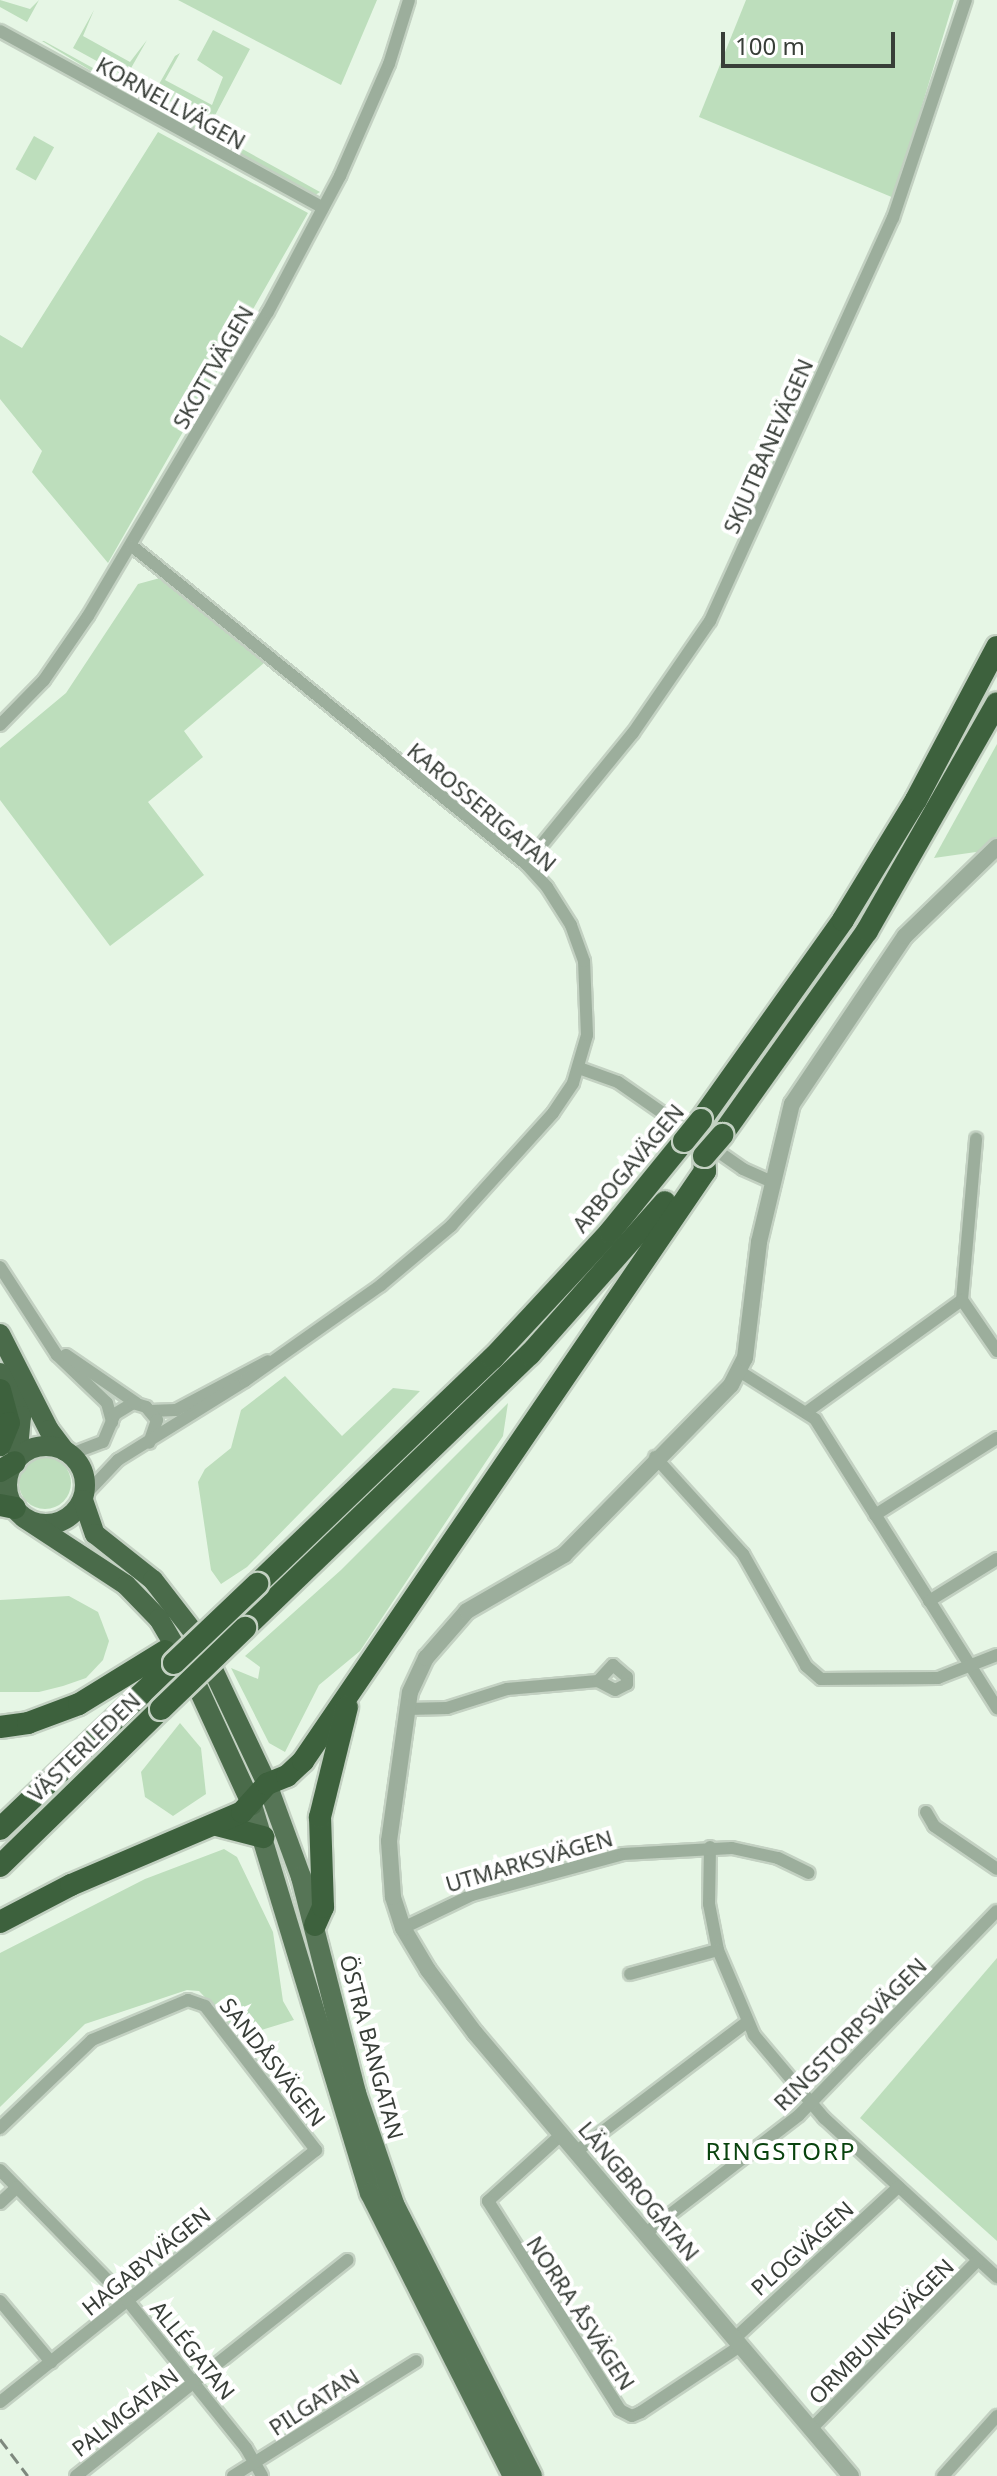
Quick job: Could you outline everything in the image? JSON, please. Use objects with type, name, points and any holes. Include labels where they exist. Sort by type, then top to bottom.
[{"type":"highway","name":"ARBOGAVÄGEN","points":[[196,1641],[503,1348],[701,1120],[843,920],[916,800],[997,647]]},
{"type":"highway","points":[[204,1669],[530,1354],[722,1135],[867,931],[997,703]]},
{"type":"highway","points":[[0,1922],[71,1885],[252,1805],[267,1784],[287,1776],[303,1761],[705,1171],[704,1156]]},
{"type":"highway","points":[[0,1334],[49,1430],[83,1472],[83,1498],[95,1534],[165,1593],[204,1669]]},
{"type":"highway","points":[[0,1373],[21,1416],[8,1459]]},
{"type":"highway","points":[[0,1390],[9,1423],[8,1481],[13,1510],[136,1593],[204,1669]]},
{"type":"highway","points":[[8,1459],[38,1447],[68,1452]]},
{"type":"highway","points":[[13,1510],[55,1523],[73,1514],[83,1498]]},
{"type":"highway","points":[[0,1727],[45,1718],[79,1704],[169,1657],[257,1584]]},
{"type":"highway","name":"VÄSTERLEDEN","points":[[0,1829],[169,1657],[196,1641]]},
{"type":"highway","name":"VÄSTERLEDEN","points":[[0,1866],[204,1669]]},
{"type":"highway","name":"ÖSTRA BANGATAN","points":[[204,1669],[232,1758],[252,1805]]},
{"type":"highway","name":"ÖSTRA BANGATAN","points":[[204,1669],[267,1784]]},
{"type":"highway","points":[[315,1925],[323,1907],[320,1817],[347,1694]]},
{"type":"highway","points":[[232,1758],[243,1759],[267,1784]]},
{"type":"highway","points":[[212,1825],[244,1828],[263,1837]]},
{"type":"main road","name":"ÖSTRA BANGATAN","points":[[267,1784],[315,1925],[355,2121],[404,2229],[532,2476]]},
{"type":"main road","name":"ÖSTRA BANGATAN","points":[[252,1805],[390,2236],[513,2476]]},
{"type":"street","name":"SKOTTVÄGEN","points":[[0,725],[54,667],[132,546],[323,208],[389,64],[409,0]]},
{"type":"street","name":"SKJUTBANEVÄGEN","points":[[526,864],[633,733],[710,621],[893,218],[966,0]]},
{"type":"street","name":"KORNELLVÄGEN","points":[[0,31],[323,208]]},
{"type":"street","name":"KAROSSERIGATAN","points":[[132,546],[526,864],[571,925],[584,961],[587,1035],[579,1068],[553,1113],[451,1226],[381,1285],[268,1361],[176,1410],[150,1411]]},
{"type":"street","points":[[403,1928],[388,1861],[407,1709],[426,1658],[453,1624],[564,1555],[655,1457],[731,1385],[739,1371],[772,1182],[792,1104],[856,1002],[905,936],[997,847]]},
{"type":"street","points":[[579,1068],[618,1082],[743,1169],[772,1182]]},
{"type":"street","points":[[976,1139],[962,1300],[997,1351]]},
{"type":"street","points":[[0,1267],[63,1362],[107,1403],[112,1422]]},
{"type":"street","points":[[808,1411],[962,1300]]},
{"type":"street","points":[[52,1342],[150,1411],[157,1429],[149,1443]]},
{"type":"street","name":"KAROSSERIGATAN","points":[[83,1498],[111,1465],[245,1381],[268,1361]]},
{"type":"street","points":[[739,1371],[808,1411],[997,1708]]},
{"type":"street","points":[[68,1452],[103,1442],[121,1407],[136,1403]]},
{"type":"street","points":[[875,1515],[997,1438]]},
{"type":"street","points":[[655,1457],[743,1554],[813,1674],[840,1681],[924,1680],[997,1655]]},
{"type":"street","points":[[929,1601],[997,1559]]},
{"type":"street","points":[[407,1709],[447,1708],[507,1689],[598,1681]]},
{"type":"street","points":[[926,1812],[934,1826],[997,1869]]},
{"type":"street","points":[[710,1847],[709,1904],[718,1950],[747,2022],[810,2103],[997,2277]]},
{"type":"street","name":"UTMARKSVÄGEN","points":[[403,1928],[472,1895],[607,1857],[710,1847],[757,1852],[809,1873]]},
{"type":"street","name":"RINGSTORPSVÄGEN","points":[[646,2233],[810,2103],[997,1911]]},
{"type":"street","name":"LÄNGBROGATAN","points":[[403,1928],[475,2033],[851,2476]]},
{"type":"street","points":[[630,1974],[718,1950]]},
{"type":"street","name":"SANDÅSVÄGEN","points":[[0,2128],[92,2040],[188,2000],[205,2006],[316,2151]]},
{"type":"street","points":[[577,2151],[747,2022]]},
{"type":"street","name":"NORRA ÅSVÄGEN","points":[[562,2134],[488,2201],[620,2410],[632,2416],[641,2412],[737,2342]]},
{"type":"street","name":"HAGABYVÄGEN","points":[[0,2402],[316,2151]]},
{"type":"street","points":[[0,2170],[17,2187],[0,2203]]},
{"type":"street","name":"ALLÉGATAN","points":[[17,2187],[127,2300],[257,2462],[262,2476]]},
{"type":"street","name":"PLOGVÄGEN","points":[[737,2342],[898,2187]]},
{"type":"street","name":"PALMGATAN","points":[[76,2476],[348,2260]]},
{"type":"street","name":"ORMBUNKSVÄGEN","points":[[810,2430],[978,2260]]},
{"type":"street","points":[[0,2301],[51,2362]]},
{"type":"street","name":"PILGATAN","points":[[233,2476],[416,2361]]},
{"type":"street","points":[[953,2473],[997,2416]]},
{"type":"green space","points":[[0,0],[30,9],[39,0],[27,22],[0,7]]},
{"type":"green space","points":[[178,0],[377,0],[341,85]]},
{"type":"green space","points":[[746,0],[954,0],[894,198],[699,117]]},
{"type":"green space","points":[[94,10],[83,36],[130,62],[147,40],[126,77],[73,48]]},
{"type":"green space","points":[[213,30],[250,49],[211,123],[154,93],[175,56],[180,53],[165,80],[212,105],[223,77],[197,60]]},
{"type":"green space","points":[[44,41],[131,89],[126,92]]},
{"type":"green space","points":[[192,122],[320,192],[315,195],[190,127]]},
{"type":"green space","points":[[158,132],[308,213],[108,563],[32,472],[42,451],[0,399],[0,335],[22,348]]},
{"type":"green space","points":[[34,136],[54,147],[36,180],[16,169]]},
{"type":"green space","points":[[160,578],[264,663],[184,731],[203,757],[148,802],[204,875],[110,946],[0,800],[0,748],[66,693],[138,584]]},
{"type":"green space","points":[[997,744],[997,849],[934,858]]},
{"type":"green space","points":[[285,1376],[342,1436],[393,1388],[420,1391],[247,1567],[221,1584],[211,1570],[198,1482],[205,1469],[231,1448],[241,1410]]},
{"type":"green space","points":[[508,1403],[503,1436],[360,1651],[319,1685],[285,1752],[269,1743],[231,1668],[258,1679],[260,1667],[245,1656],[341,1570]]},
{"type":"green space","points":[[45,1457],[63,1465],[71,1483],[63,1501],[45,1509],[27,1501],[19,1483],[27,1465]]},
{"type":"green space","points":[[69,1596],[98,1612],[109,1641],[103,1660],[86,1678],[63,1686],[39,1692],[0,1692],[0,1600]]},
{"type":"green space","points":[[180,1723],[201,1748],[206,1794],[173,1816],[145,1797],[141,1772]]},
{"type":"green space","points":[[224,1849],[237,1857],[273,1932],[283,2001],[294,2020],[242,2036],[199,1991],[187,1990],[85,2024],[0,2107],[0,1953],[145,1879]]},
{"type":"green space","points":[[997,1958],[997,2241],[860,2118]]},
{"type":"railway","points":[[0,2439],[28,2476]]},
{"type":"district","name":"RINGSTORP","points":[[781,2151]]}]
